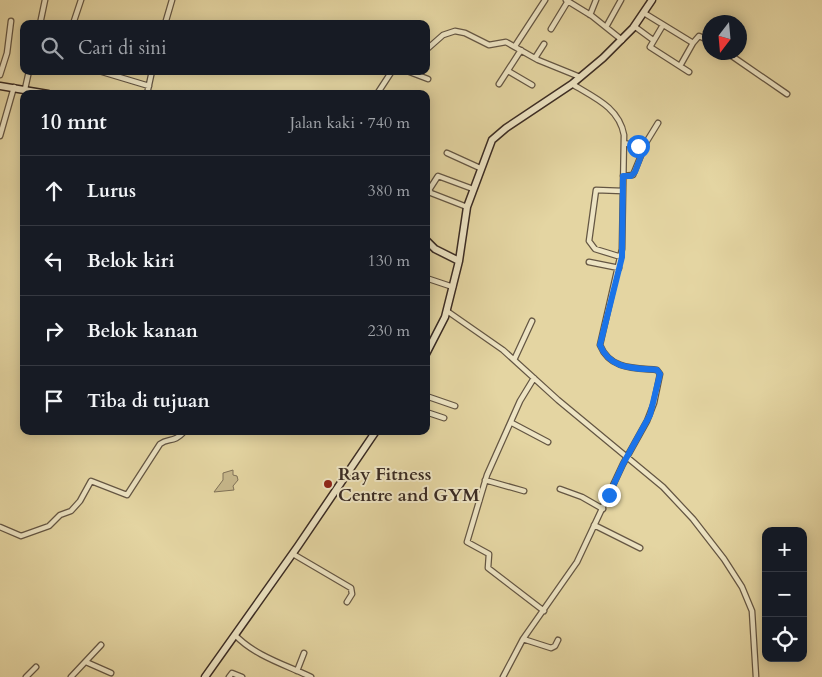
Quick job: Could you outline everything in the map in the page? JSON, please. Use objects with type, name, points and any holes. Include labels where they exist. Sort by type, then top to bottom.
[{"type":"street","points":[[41,20],[45,0]]},
{"type":"street","points":[[74,20],[81,0]]},
{"type":"street","points":[[166,20],[172,0]]},
{"type":"street","points":[[515,46],[545,0]]},
{"type":"street","points":[[590,15],[596,0]]},
{"type":"street","points":[[606,27],[621,0]]},
{"type":"street","points":[[430,346],[447,311],[462,252],[467,207],[488,148],[500,132],[572,84],[622,40],[652,0]]},
{"type":"street","points":[[551,29],[567,1],[590,15],[622,40]]},
{"type":"street","points":[[644,13],[693,43]]},
{"type":"street","points":[[0,75],[7,53],[7,38],[11,21]]},
{"type":"street","points":[[663,25],[650,46],[689,72]]},
{"type":"street","points":[[634,26],[653,40]]},
{"type":"street","points":[[430,46],[443,35],[454,31],[465,33],[487,45],[502,41],[515,46],[535,58],[580,77]]},
{"type":"street","points":[[680,66],[693,43],[699,36],[702,37]]},
{"type":"street","points":[[535,58],[544,44]]},
{"type":"street","points":[[499,84],[521,50]]},
{"type":"street","points":[[737,60],[786,94]]},
{"type":"street","points":[[508,71],[532,85]]},
{"type":"street","points":[[26,89],[28,75]]},
{"type":"street","points":[[112,75],[149,86]]},
{"type":"street","points":[[148,90],[151,75]]},
{"type":"street","points":[[380,90],[389,75]]},
{"type":"street","points":[[418,75],[428,79]]},
{"type":"street","points":[[503,677],[523,639],[576,562],[627,457],[650,415],[660,374],[657,370],[627,368],[616,364],[605,354],[600,345],[622,257],[623,128],[612,110],[572,84]]},
{"type":"street","points":[[0,86],[30,90]]},
{"type":"street","points":[[0,136],[14,87]]},
{"type":"street","points":[[623,176],[633,175],[644,148],[658,123]]},
{"type":"street","points":[[624,142],[644,148]]},
{"type":"street","points":[[447,153],[480,168]]},
{"type":"street","points":[[430,188],[438,176],[473,189]]},
{"type":"street","points":[[622,257],[595,249],[589,241],[596,190],[623,191]]},
{"type":"street","points":[[430,192],[467,207]]},
{"type":"street","points":[[430,243],[448,256],[459,261]]},
{"type":"street","points":[[448,256],[462,252]]},
{"type":"street","points":[[589,262],[619,268]]},
{"type":"street","points":[[430,279],[453,287]]},
{"type":"street","points":[[447,311],[486,337],[514,360],[678,502],[714,546],[742,588],[752,612],[756,677]]},
{"type":"street","points":[[514,360],[532,321]]},
{"type":"street","points":[[534,378],[520,401],[512,424],[485,480],[467,542],[489,554],[488,568],[544,611]]},
{"type":"street","points":[[430,397],[455,406]]},
{"type":"street","points":[[430,413],[444,418]]},
{"type":"street","points":[[512,424],[548,442]]},
{"type":"street","points":[[0,528],[21,536],[49,526],[60,515],[71,512],[91,481],[127,496],[160,444],[178,438],[181,435]]},
{"type":"street","points":[[205,677],[293,554],[373,435]]},
{"type":"street","points":[[485,480],[524,491]]},
{"type":"street","points":[[560,489],[582,497],[603,509]]},
{"type":"street","points":[[594,525],[640,548]]},
{"type":"street","points":[[293,554],[351,588],[352,594],[347,602]]},
{"type":"street","points":[[235,635],[245,644],[311,677]]},
{"type":"street","points":[[523,639],[551,648],[555,646],[558,640]]},
{"type":"street","points":[[72,677],[101,645]]},
{"type":"street","points":[[296,671],[304,653]]},
{"type":"street","points":[[86,662],[111,673]]},
{"type":"street","points":[[26,677],[36,667]]},
{"type":"street","points":[[230,677],[232,673],[242,677]]},
{"type":"shaded area","points":[[233,470],[233,475],[237,476],[238,480],[233,486],[234,490],[214,492],[223,480],[223,473]]},
{"type":"place","name":"Ray Fitness Centre and GYM","points":[[328,484]]},
{"type":"route","points":[[609,495],[623,464],[650,415],[660,374],[657,370],[627,368],[616,364],[605,354],[600,345],[614,282],[622,257],[623,176],[631,176],[635,172],[644,148],[638,146]]}]
